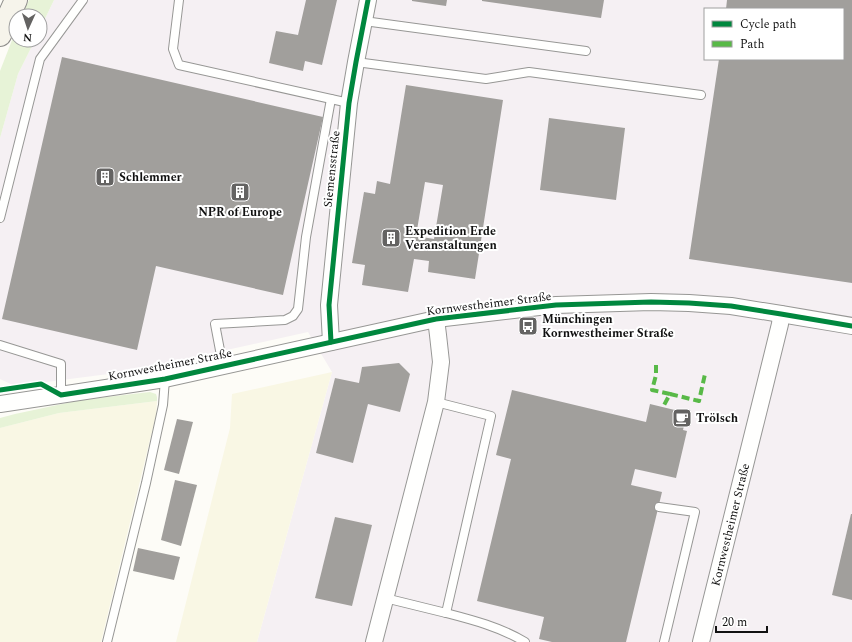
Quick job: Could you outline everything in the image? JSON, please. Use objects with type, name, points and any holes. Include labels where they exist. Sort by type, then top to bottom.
[{"type":"street","points":[[0,35],[16,0]]},
{"type":"street","name":"Siemensstraße","points":[[331,342],[329,305],[349,103],[368,0]]},
{"type":"street","name":"Kornwestheimer Straße","points":[[0,404],[164,379],[436,319],[556,305],[651,302],[689,303],[730,306],[852,326]]},
{"type":"street","name":"Kornwestheimer Straße","points":[[701,642],[780,324],[781,314]]},
{"type":"street","name":"Kornwestheimer Straße","points":[[374,642],[436,402],[441,362],[436,319]]},
{"type":"lane","points":[[0,218],[40,59],[83,0]]},
{"type":"lane","points":[[179,0],[173,49],[179,65],[349,103]]},
{"type":"lane","points":[[364,21],[586,50]]},
{"type":"lane","points":[[356,62],[486,79],[529,72],[701,96]]},
{"type":"lane","points":[[223,366],[215,324],[285,320],[293,316],[298,309],[306,237],[332,99]]},
{"type":"lane","points":[[0,345],[61,364],[61,394]]},
{"type":"lane","points":[[107,642],[154,448],[163,405],[164,379]]},
{"type":"lane","points":[[436,402],[491,416],[446,612]]},
{"type":"lane","points":[[659,507],[695,512],[664,642]]},
{"type":"lane","points":[[385,598],[472,619],[510,634],[524,642]]},
{"type":"shaded area","points":[[54,0],[852,0],[852,642],[257,642],[332,372],[308,332],[132,371],[15,386],[0,379],[0,138],[18,74],[31,48],[48,48],[48,12]]},
{"type":"shaded area","points":[[332,372],[257,642],[176,642],[230,428],[232,394]]},
{"type":"shaded area","points":[[157,401],[156,415],[101,642],[0,642],[0,428],[59,413]]},
{"type":"green space","points":[[29,0],[54,0],[48,12],[48,8],[25,8]]},
{"type":"green space","points":[[9,48],[31,48],[18,74],[0,138],[0,71]]},
{"type":"green space","points":[[150,392],[156,394],[157,401],[59,413],[0,428],[0,418],[15,414],[81,400]]},
{"type":"building","points":[[306,0],[337,0],[322,65],[305,61],[303,71],[269,63],[276,31],[298,35]]},
{"type":"building","points":[[412,0],[447,0],[446,6]]},
{"type":"building","points":[[482,0],[604,0],[601,18]]},
{"type":"building","points":[[727,0],[852,0],[852,283],[689,259],[719,60],[844,60],[844,8],[726,8]]},
{"type":"building","name":"Schlemmer","points":[[62,57],[323,117],[283,295],[156,266],[137,350],[2,319]]},
{"type":"building","points":[[406,85],[503,100],[475,279],[428,272],[429,261],[414,259],[408,292],[362,285],[365,265],[352,263],[364,192],[375,194],[377,181],[390,184]],"holes":[[[425,182],[443,185],[434,239],[416,236]]]},
{"type":"building","points":[[549,118],[625,128],[616,200],[540,190]]},
{"type":"building","points":[[399,363],[410,374],[400,412],[368,404],[353,463],[316,453],[335,378],[359,383],[362,367]]},
{"type":"building","points":[[512,390],[646,422],[650,404],[687,413],[683,430],[687,431],[676,478],[635,469],[631,485],[662,492],[626,642],[552,642],[539,639],[544,617],[477,601],[511,459],[496,455]]},
{"type":"building","points":[[177,419],[193,422],[179,474],[164,470]]},
{"type":"building","points":[[175,480],[197,485],[181,546],[161,540]]},
{"type":"building","points":[[852,514],[852,600],[832,595]]},
{"type":"building","points":[[335,517],[372,525],[352,606],[315,598]]},
{"type":"building","points":[[138,548],[180,557],[174,580],[133,571]]},
{"type":"marked path","points":[[656,365],[656,375],[652,390],[670,394],[663,407]]},
{"type":"marked path","points":[[670,394],[699,401],[705,374]]},
{"type":"cycle path","points":[[331,342],[329,305],[349,103],[368,0]]},
{"type":"cycle path","points":[[0,390],[41,384],[61,395],[165,379],[436,319],[556,305],[651,302],[689,303],[731,306],[852,326]]},
{"type":"place","name":"Schlemmer","points":[[105,177]]},
{"type":"place","name":"NPR of Europe","points":[[240,192]]},
{"type":"place","name":"Expedition Erde Veranstaltungen","points":[[391,238]]},
{"type":"place","name":"Münchingen Kornwestheimer Straße","points":[[528,326]]},
{"type":"place","name":"Trölsch","points":[[682,418]]}]
